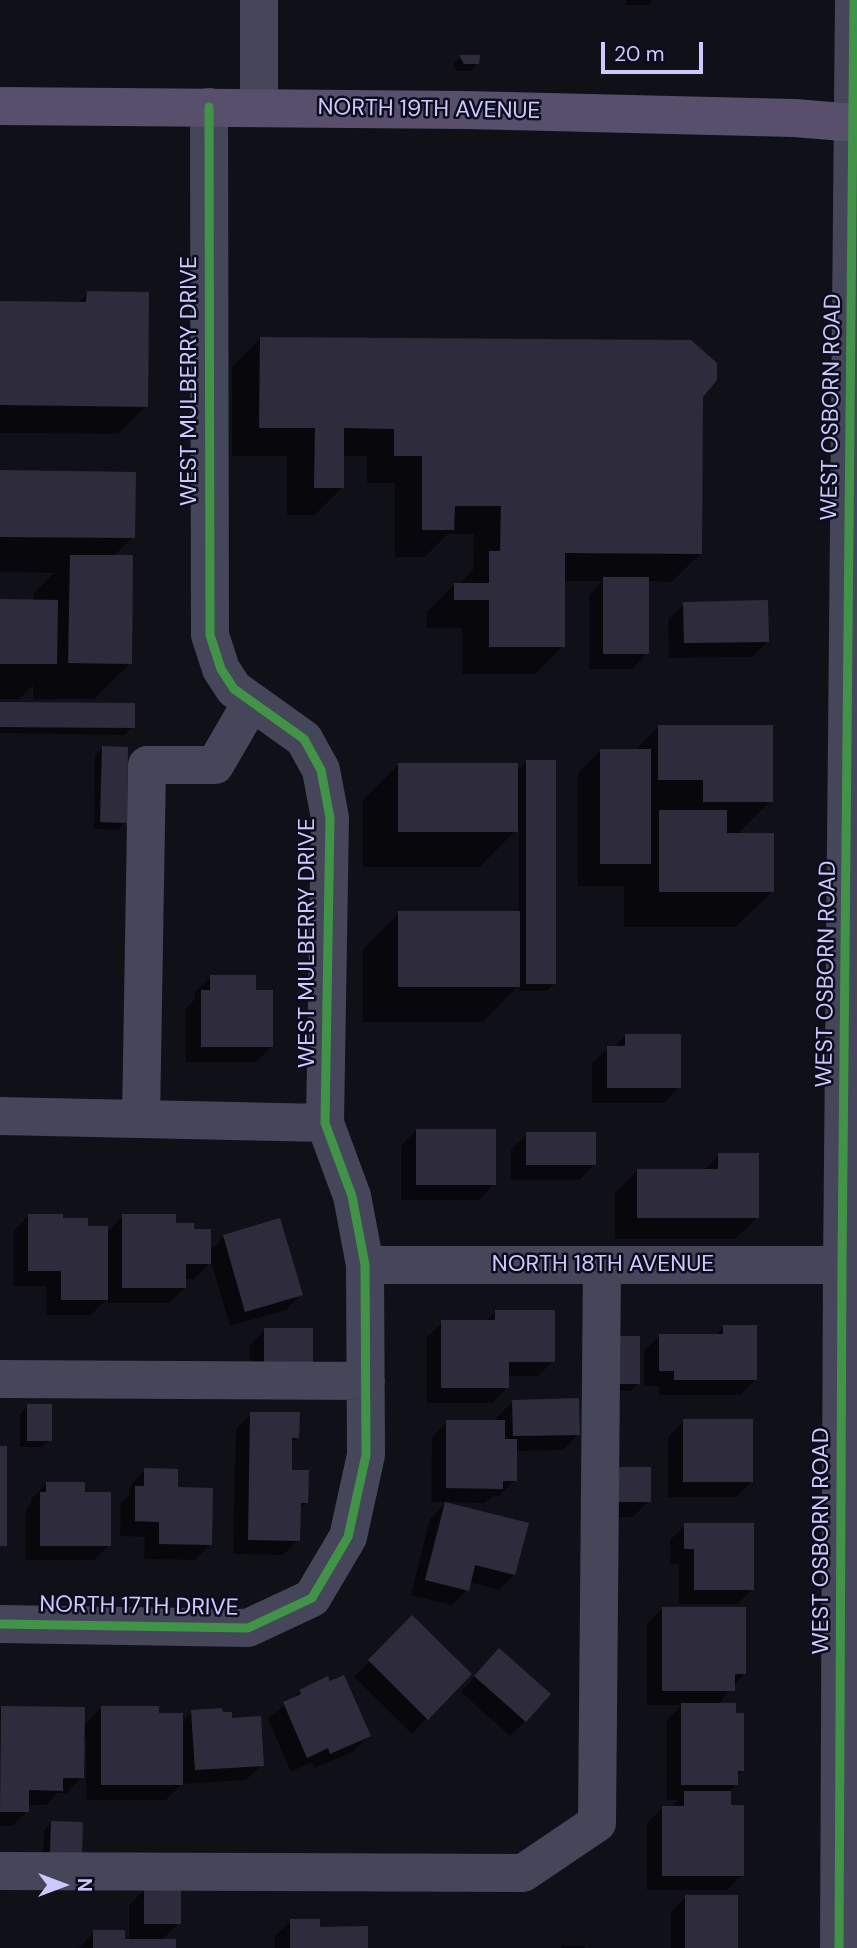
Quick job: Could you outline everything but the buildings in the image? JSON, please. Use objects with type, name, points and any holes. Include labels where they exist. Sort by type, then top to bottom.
[{"type":"main road","name":"NORTH 19TH AVENUE","points":[[0,106],[537,111],[794,118],[856,123]]},
{"type":"street","points":[[259,0],[259,108]]},
{"type":"street","name":"WEST OSBORN ROAD","points":[[839,1948],[842,1265],[851,1122],[855,0]]},
{"type":"street","name":"WEST MULBERRY DRIVE","points":[[209,107],[210,635],[221,669],[234,689],[304,739],[321,770],[330,818],[325,1123],[352,1196],[365,1265],[366,1455],[348,1537],[312,1598]]},
{"type":"street","points":[[141,1119],[147,765],[215,765],[251,703]]},
{"type":"street","points":[[0,1116],[325,1123]]},
{"type":"street","name":"NORTH 18TH AVENUE","points":[[365,1265],[842,1265]]},
{"type":"street","points":[[0,1871],[523,1873],[597,1823],[602,1265]]},
{"type":"street","points":[[0,1379],[366,1381]]},
{"type":"street","name":"NORTH 17TH DRIVE","points":[[0,1624],[248,1628],[312,1598]]},
{"type":"cycle path","points":[[839,1948],[842,1265],[854,0]]},
{"type":"cycle path","points":[[0,1624],[248,1628],[312,1598],[348,1537],[366,1455],[365,1265],[352,1196],[325,1123],[330,818],[321,770],[304,739],[234,689],[221,669],[210,635],[209,107]]}]
